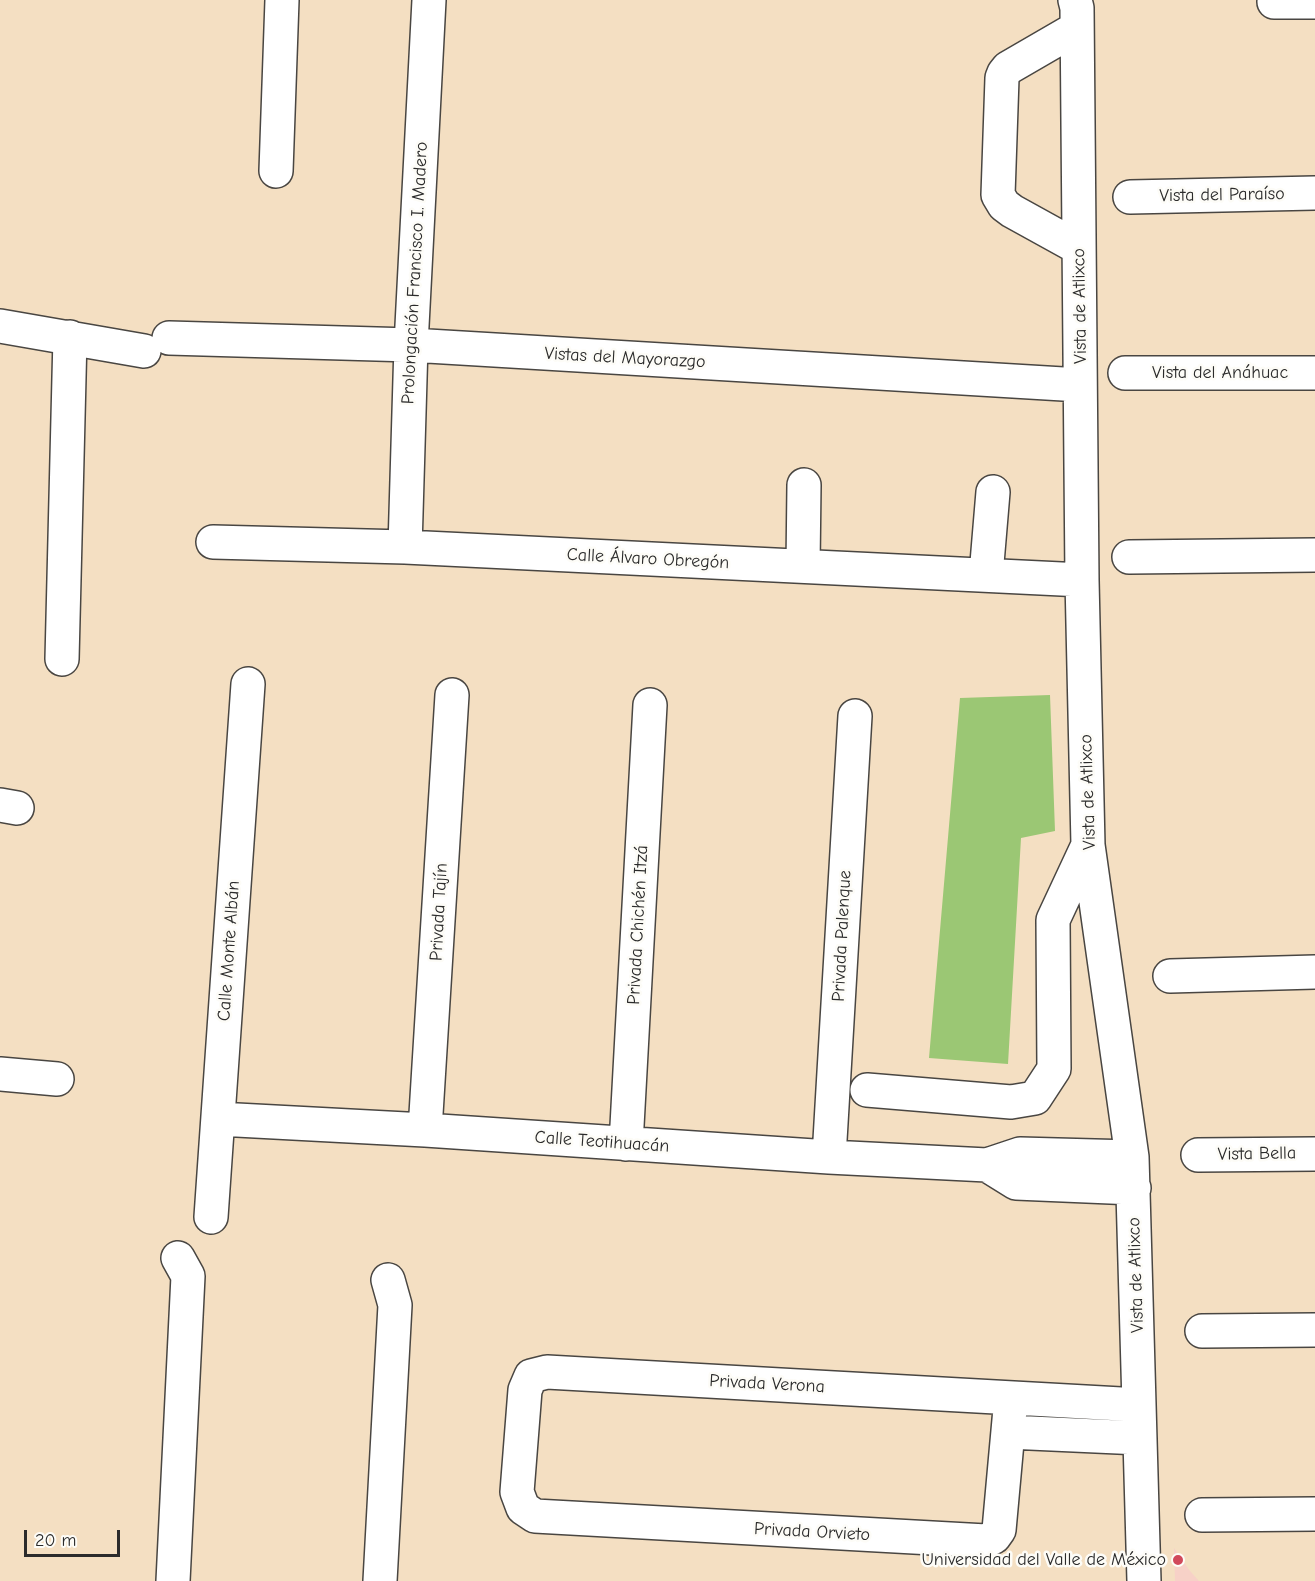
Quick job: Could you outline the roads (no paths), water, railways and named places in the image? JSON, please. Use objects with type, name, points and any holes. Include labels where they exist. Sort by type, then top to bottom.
[{"type":"street","points":[[276,171],[282,0]]},
{"type":"street","name":"Prolongación Francisco I. Madero","points":[[405,547],[411,345],[429,0]]},
{"type":"street","points":[[1274,2],[1315,2]]},
{"type":"street","points":[[1076,9],[1004,73],[998,195],[1012,212],[1079,248]]},
{"type":"street","name":"Vista de Atlixco","points":[[1076,9],[1082,580],[1088,845],[1133,1173],[1144,1581]]},
{"type":"street","name":"Vista del Paraíso","points":[[1130,197],[1315,193]]},
{"type":"street","name":"Vistas del Mayorazgo","points":[[0,326],[70,337],[156,344],[411,345],[1080,386]]},
{"type":"street","points":[[62,659],[70,337]]},
{"type":"street","name":"Vista del Anáhuac","points":[[1125,373],[1315,373]]},
{"type":"street","points":[[803,566],[804,484]]},
{"type":"street","points":[[986,575],[993,492]]},
{"type":"street","name":"Calle Álvaro Obregón","points":[[213,542],[405,547],[1082,580]]},
{"type":"street","points":[[1129,557],[1315,555]]},
{"type":"street","name":"Calle Monte Albán","points":[[211,1217],[248,684]]},
{"type":"street","name":"Privada Tajín","points":[[425,1130],[452,695]]},
{"type":"street","name":"Privada Chichén Itzá","points":[[626,1144],[650,705]]},
{"type":"street","name":"Privada Palenque","points":[[830,1157],[855,716]]},
{"type":"street","points":[[867,1090],[1011,1102],[1035,1098],[1054,1069],[1053,920],[1088,845]]},
{"type":"street","points":[[1170,976],[1315,972]]},
{"type":"street","points":[[0,1074],[57,1079]]},
{"type":"street","name":"Calle Teotihuacán","points":[[218,1119],[987,1165],[1020,1154],[1133,1173]]},
{"type":"street","name":"Vista Bella","points":[[1198,1155],[1315,1154]]},
{"type":"street","points":[[174,1581],[188,1276],[178,1258]]},
{"type":"street","points":[[380,1581],[395,1305],[388,1280]]},
{"type":"street","points":[[1202,1331],[1315,1330]]},
{"type":"street","name":"Privada Verona","points":[[524,1508],[517,1492],[525,1390],[531,1376],[547,1372],[1139,1405]]},
{"type":"street","name":"Privada Orvieto","points":[[524,1508],[535,1516],[986,1541],[994,1537],[999,1530],[1011,1398]]},
{"type":"street","points":[[1008,1432],[1140,1438]]},
{"type":"street","points":[[1202,1515],[1315,1514]]},
{"type":"place","name":"Universidad del Valle de México","points":[[1178,1560]]}]
